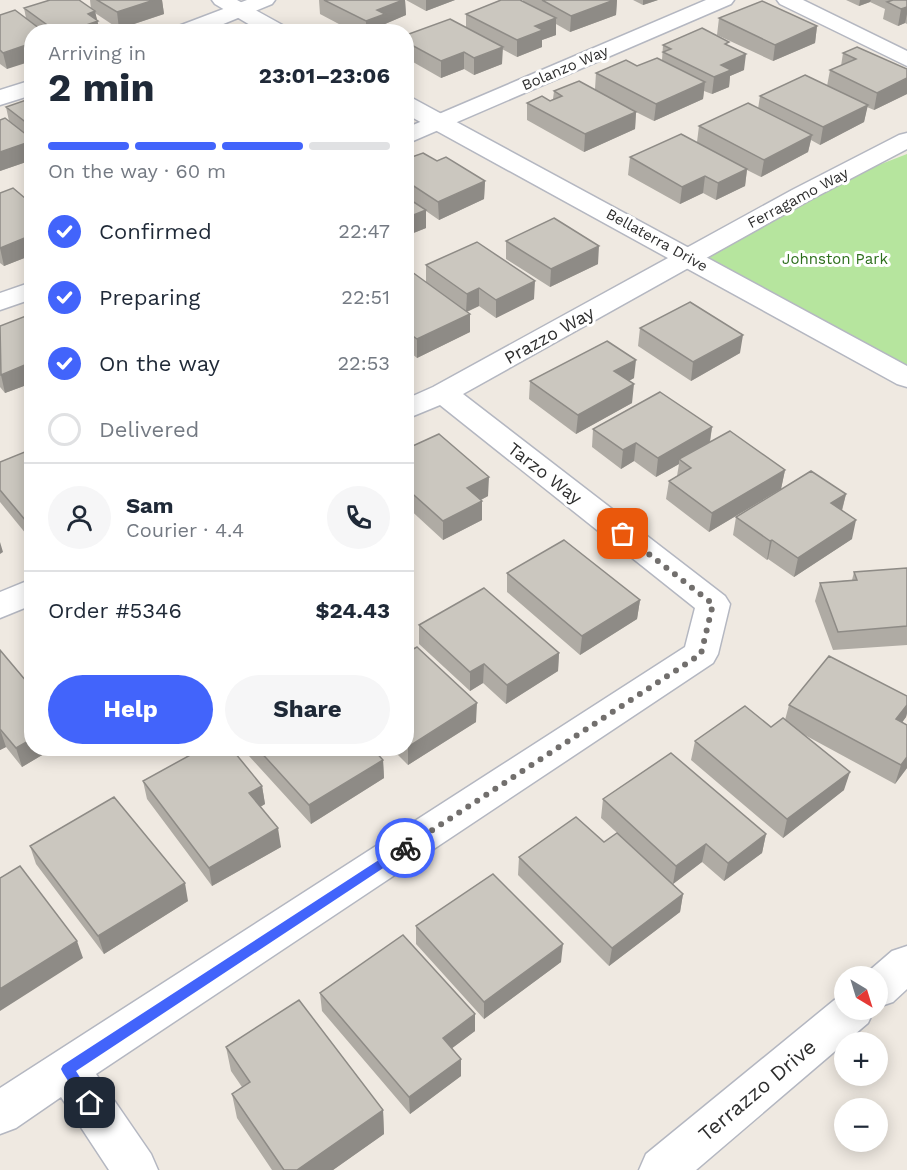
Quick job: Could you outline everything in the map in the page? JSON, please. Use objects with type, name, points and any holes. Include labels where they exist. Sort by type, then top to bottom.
[{"type":"street","points":[[198,24],[230,5],[265,0]]},
{"type":"street","name":"Bolanzo Way","points":[[414,133],[724,0]]},
{"type":"street","points":[[787,0],[907,59]]},
{"type":"street","points":[[230,5],[264,24]]},
{"type":"street","points":[[0,98],[24,90]]},
{"type":"street","name":"Bellaterra Drive","points":[[414,108],[907,378]]},
{"type":"street","name":"Ferragamo Way","points":[[690,258],[801,195],[907,141]]},
{"type":"street","name":"Prazzo Way","points":[[414,406],[443,393],[690,258]]},
{"type":"street","points":[[0,302],[24,293]]},
{"type":"street","name":"Tarzo Way","points":[[0,1113],[701,654],[713,604],[443,393]]},
{"type":"street","points":[[0,606],[24,595]]},
{"type":"street","points":[[888,980],[907,964]]},
{"type":"street","name":"Terrazzo Drive","points":[[662,1170],[841,1020]]},
{"type":"street","points":[[67,1069],[135,1170]]},
{"type":"green space","name":"Johnston Park","points":[[907,154],[907,385],[690,258],[801,195]]},
{"type":"building","points":[[50,0],[79,0],[95,11],[88,14],[98,21],[89,24],[46,24],[24,8]]},
{"type":"building","points":[[97,0],[154,0],[117,12]]},
{"type":"building","points":[[324,0],[403,0],[377,10],[385,14],[366,21]]},
{"type":"building","points":[[501,0],[520,0],[556,18],[535,26],[543,30],[517,40],[466,14]]},
{"type":"building","points":[[542,0],[614,0],[571,16]]},
{"type":"building","points":[[907,0],[907,7],[901,9],[887,2]]},
{"type":"building","points":[[762,1],[817,26],[775,45],[719,18]]},
{"type":"building","points":[[15,10],[33,24],[24,24],[24,46],[3,53],[0,50],[0,15]]},
{"type":"building","points":[[450,19],[503,47],[474,58],[464,52],[441,61],[414,46],[414,32]]},
{"type":"building","points":[[702,28],[729,42],[725,44],[746,54],[721,65],[731,70],[714,77],[663,52],[671,49],[663,45]]},
{"type":"building","points":[[857,47],[907,69],[907,78],[877,93],[830,70],[856,59],[843,53]]},
{"type":"building","points":[[657,58],[705,82],[656,104],[596,73],[626,60],[637,66]]},
{"type":"building","points":[[805,75],[868,105],[823,127],[760,96]]},
{"type":"building","points":[[579,81],[636,112],[585,134],[527,103],[542,96],[550,101],[562,96],[554,91]]},
{"type":"building","points":[[24,101],[24,121],[6,107]]},
{"type":"building","points":[[748,103],[812,135],[764,160],[699,126]]},
{"type":"building","points":[[5,118],[24,133],[24,144],[0,152],[0,120]]},
{"type":"building","points":[[681,134],[747,169],[718,183],[705,176],[682,187],[630,157]]},
{"type":"building","points":[[423,153],[437,161],[446,157],[485,181],[438,202],[414,186],[414,156]]},
{"type":"building","points":[[13,188],[24,197],[24,238],[0,248],[0,193]]},
{"type":"building","points":[[414,202],[426,210],[414,215]]},
{"type":"building","points":[[554,218],[599,246],[551,269],[506,241]]},
{"type":"building","points":[[477,242],[535,281],[496,300],[479,288],[467,294],[426,265]]},
{"type":"building","points":[[414,273],[470,314],[417,339],[414,337]]},
{"type":"building","points":[[690,302],[743,335],[693,362],[640,328]]},
{"type":"building","points":[[24,317],[24,365],[1,375],[0,326]]},
{"type":"building","points":[[607,341],[636,360],[614,371],[634,384],[578,415],[530,381]]},
{"type":"building","points":[[660,392],[712,427],[658,458],[636,443],[623,450],[593,429]]},
{"type":"building","points":[[730,431],[785,470],[712,513],[669,481],[691,468],[679,459]]},
{"type":"building","points":[[439,434],[489,477],[467,488],[482,501],[443,521],[414,495],[414,445]]},
{"type":"building","points":[[24,452],[24,519],[0,490],[0,462]]},
{"type":"building","points":[[811,471],[846,494],[831,503],[856,520],[798,558],[736,517]]},
{"type":"building","points":[[564,540],[640,600],[582,636],[507,573]]},
{"type":"building","points":[[907,568],[907,626],[838,632],[820,583],[857,580],[854,572]]},
{"type":"building","points":[[484,588],[559,653],[507,685],[484,664],[470,672],[419,625]]},
{"type":"building","points":[[417,647],[477,703],[414,743],[414,649]]},
{"type":"building","points":[[0,650],[24,678],[24,744],[16,748],[0,729]]},
{"type":"building","points":[[829,656],[907,696],[907,705],[896,719],[907,725],[907,757],[901,765],[789,705]]},
{"type":"building","points":[[745,706],[771,727],[783,718],[850,772],[787,819],[695,741]]},
{"type":"building","points":[[671,753],[766,834],[728,863],[706,844],[676,866],[603,799]]},
{"type":"building","points":[[188,756],[238,756],[262,786],[249,793],[278,828],[209,868],[143,781]]},
{"type":"building","points":[[264,756],[379,756],[383,760],[309,805]]},
{"type":"building","points":[[114,797],[185,883],[98,936],[30,846]]},
{"type":"building","points":[[576,817],[604,842],[617,833],[683,894],[612,948],[519,857]]},
{"type":"building","points":[[20,866],[77,941],[0,989],[0,878]]},
{"type":"building","points":[[493,874],[563,944],[484,1002],[416,926]]},
{"type":"building","points":[[403,935],[475,1014],[443,1038],[461,1059],[409,1097],[320,993]]},
{"type":"building","points":[[299,1000],[383,1110],[297,1170],[284,1170],[232,1094],[250,1082],[226,1047]]},
{"type":"way so far","points":[[405,848],[701,654],[713,604],[623,534]]},
{"type":"route","points":[[90,1103],[67,1069],[405,848]]}]
